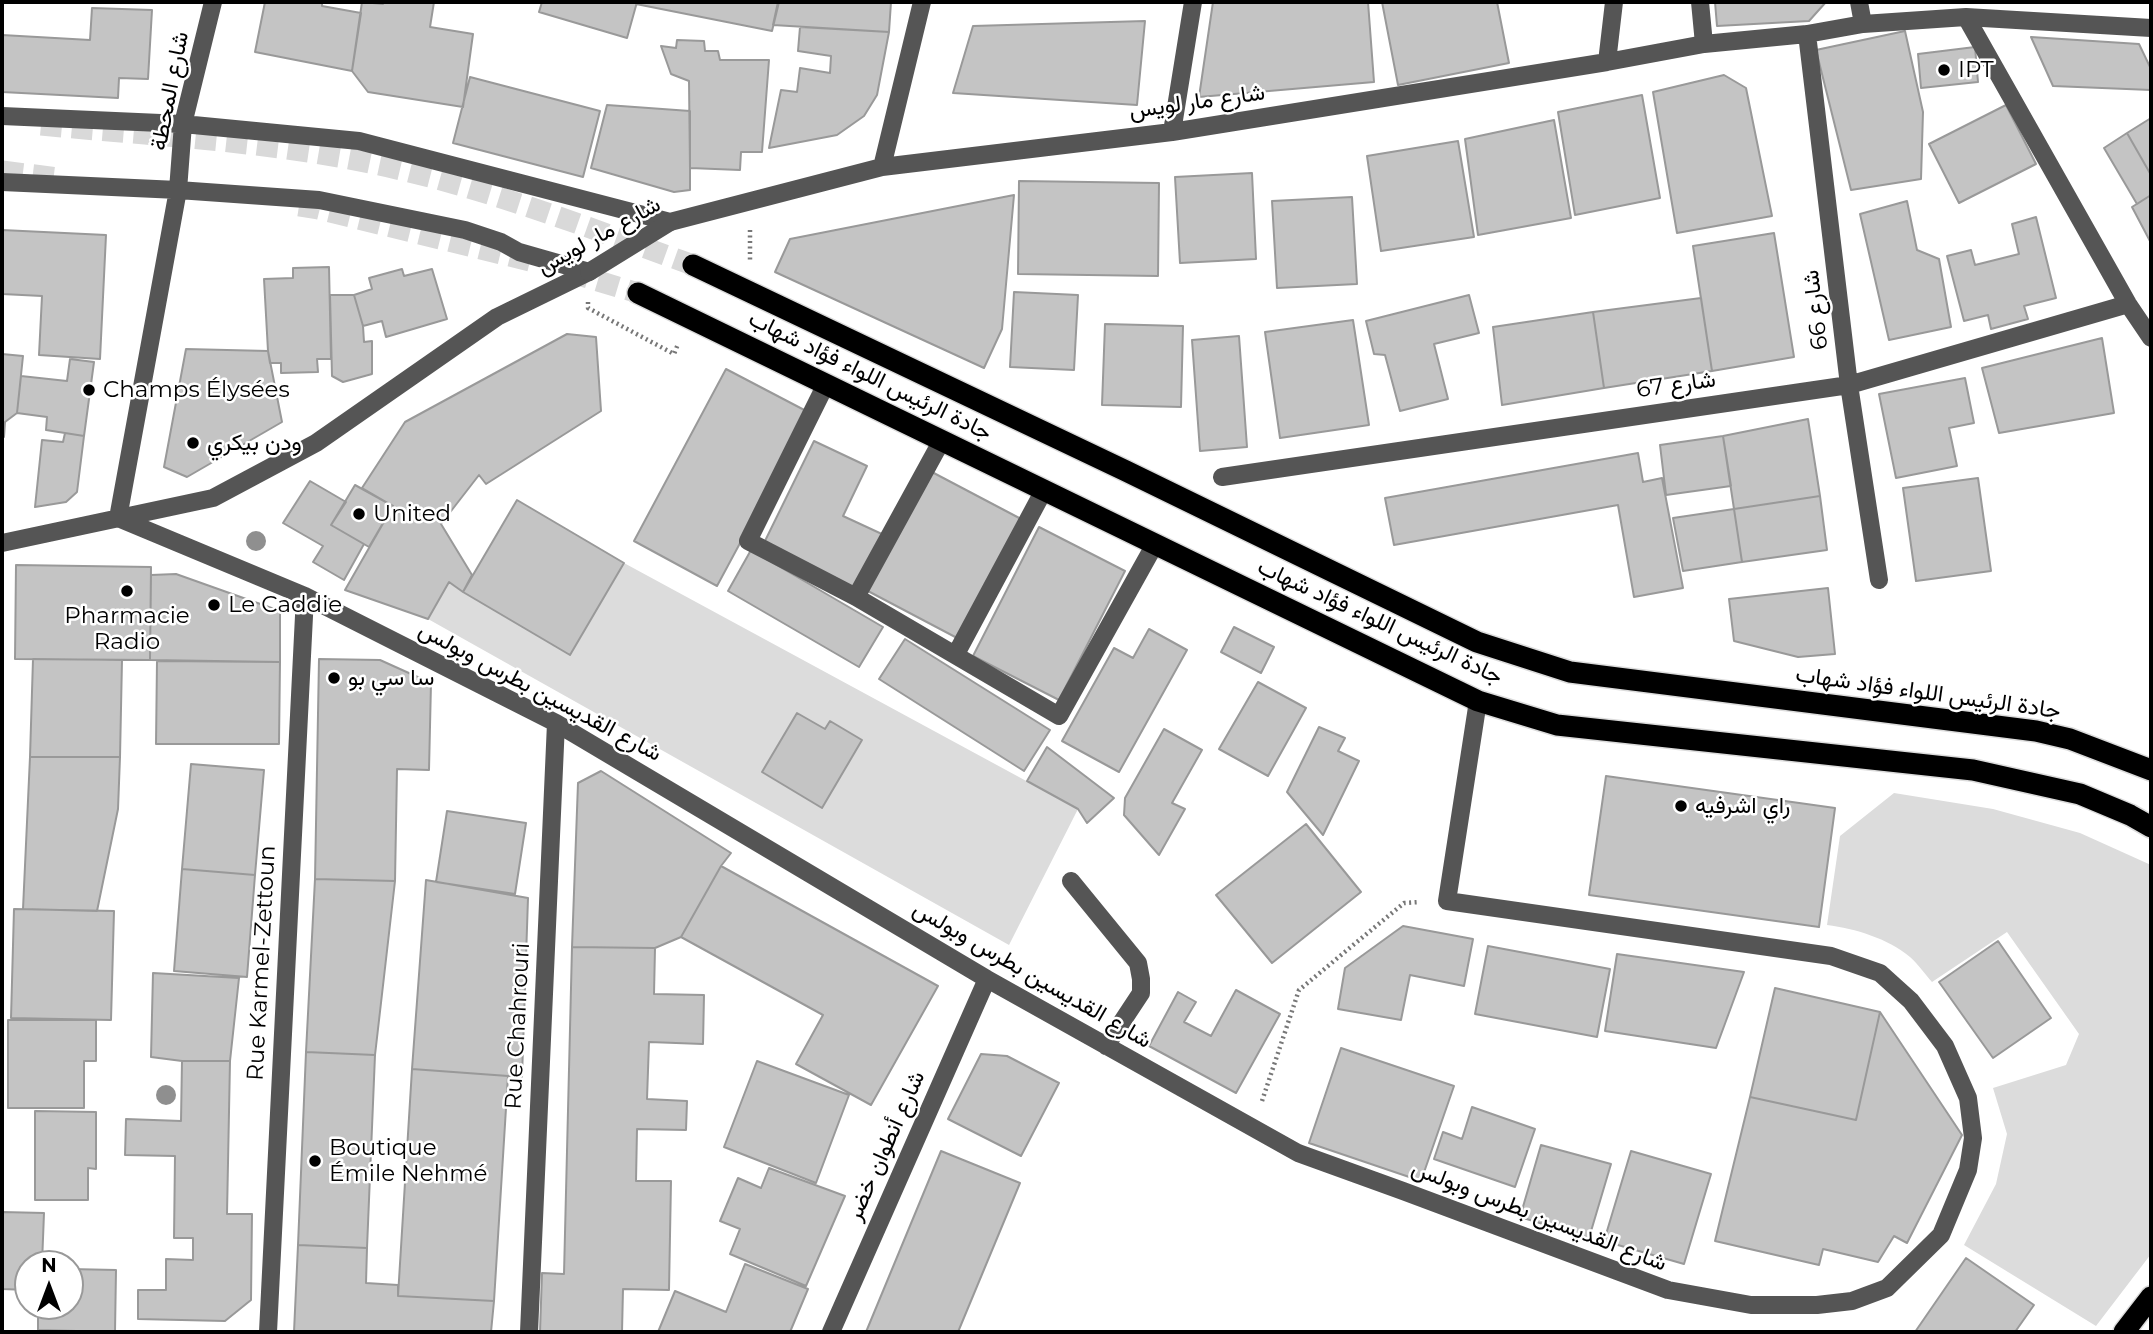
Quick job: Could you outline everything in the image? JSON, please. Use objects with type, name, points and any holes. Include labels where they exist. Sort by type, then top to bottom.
[{"type":"highway","name":"جادة الرئيس اللواء فؤاد شهاب","points":[[693,265],[1477,642],[1570,673],[2036,731],[2070,739],[2151,770]]},
{"type":"highway","name":"جادة الرئيس اللواء فؤاد شهاب","points":[[638,293],[1478,701],[1557,725],[1973,770],[2080,794],[2151,827]]},
{"type":"highway","points":[[2124,1332],[2151,1297]]},
{"type":"street","name":"شارع المحطة","points":[[118,518],[178,190],[183,124],[214,2]]},
{"type":"street","points":[[881,167],[922,2]]},
{"type":"street","points":[[1172,132],[1193,2]]},
{"type":"street","points":[[1607,62],[1614,2]]},
{"type":"street","points":[[1700,2],[1704,44]]},
{"type":"street","points":[[1859,2],[1863,24]]},
{"type":"street","points":[[1965,17],[2128,304],[2151,338]]},
{"type":"street","name":"شارع مار لويس","points":[[2,542],[213,498],[316,443],[497,317],[589,272],[670,222],[881,167],[1172,132],[1704,44],[1807,34],[1863,24],[1965,17],[2151,28]]},
{"type":"street","name":"شارع 66","points":[[1807,34],[1849,385],[1879,580]]},
{"type":"street","points":[[2,116],[183,124],[359,141],[670,222]]},
{"type":"street","points":[[2,183],[178,190],[319,200],[465,230],[501,242],[519,252],[589,272]]},
{"type":"street","name":"شارع 67","points":[[1222,477],[1849,385],[2128,304]]},
{"type":"street","points":[[826,384],[748,541],[956,653],[1059,716],[1155,544]]},
{"type":"street","points":[[856,597],[942,440]]},
{"type":"street","points":[[956,653],[1044,490]]},
{"type":"street","name":"شارع القديسين بطرس وبولس","points":[[118,518],[305,596],[556,723],[986,979],[1298,1153],[1668,1290],[1751,1305],[1791,1306],[1852,1301],[1887,1288],[1941,1235],[1968,1170],[1973,1138],[1968,1098],[1945,1046],[1910,1001],[1880,973],[1831,956],[1447,901]]},
{"type":"street","name":"Rue Karmel-Zettoun","points":[[268,1332],[305,596]]},
{"type":"street","points":[[1447,901],[1478,701]]},
{"type":"street","name":"Rue Chahrouri","points":[[529,1332],[556,723]]},
{"type":"street","points":[[1072,881],[1138,963],[1140,993],[1106,1046]]},
{"type":"street","name":"شارع أنطوان خضر","points":[[831,1332],[986,979]]},
{"type":"path","points":[[750,202],[750,261],[766,270],[754,294]]},
{"type":"path","points":[[1253,1129],[1299,990],[1405,903],[1447,901]]},
{"type":"shaded area","points":[[624,563],[1078,809],[1009,945],[428,619],[449,582],[570,655]]},
{"type":"shaded area","points":[[1894,793],[1993,809],[2080,833],[2151,865],[2151,1254],[2096,1326],[1964,1245],[1996,1184],[2007,1134],[1993,1088],[2066,1065],[2079,1034],[2007,932],[1932,982],[1901,950],[1860,932],[1827,925],[1840,836]]},
{"type":"building","points":[[265,2],[322,2],[322,6],[361,13],[352,71],[255,52]]},
{"type":"building","points":[[362,2],[434,2],[430,27],[473,34],[463,107],[368,92],[352,71]]},
{"type":"building","points":[[542,2],[637,2],[627,38],[539,12]]},
{"type":"building","points":[[778,2],[891,2],[889,32],[773,25]]},
{"type":"building","points":[[779,2],[772,31],[636,4]]},
{"type":"building","points":[[1213,2],[1368,2],[1374,82],[1199,97]]},
{"type":"building","points":[[1382,2],[1497,2],[1509,63],[1398,85]]},
{"type":"building","points":[[1715,2],[1826,2],[1809,21],[1717,26]]},
{"type":"building","points":[[92,8],[152,10],[148,79],[119,78],[118,98],[2,92],[2,35],[90,40]]},
{"type":"building","points":[[1145,21],[1137,105],[953,93],[973,26]]},
{"type":"building","points":[[800,27],[889,32],[877,95],[864,116],[837,135],[769,148],[781,90],[797,92],[800,68],[830,73],[831,56],[798,51]]},
{"type":"building","points":[[1905,31],[1923,112],[1921,179],[1851,190],[1816,50]]},
{"type":"building","points":[[2031,37],[2139,44],[2151,69],[2151,90],[2053,86]]},
{"type":"building","points":[[677,40],[704,41],[705,51],[718,51],[720,60],[769,60],[762,152],[741,152],[740,170],[690,168],[689,81],[671,74],[661,46],[676,48]]},
{"type":"building","points":[[1975,47],[1978,82],[1921,88],[1918,54]]},
{"type":"building","points":[[1724,75],[1746,88],[1772,216],[1677,233],[1653,92]]},
{"type":"building","points":[[470,77],[600,111],[583,177],[453,143]]},
{"type":"building","points":[[1642,95],[1660,198],[1575,215],[1558,112]]},
{"type":"building","points":[[607,105],[690,111],[690,190],[674,192],[591,168]]},
{"type":"building","points":[[2006,105],[2036,164],[1959,203],[1929,144]]},
{"type":"building","points":[[2151,118],[2151,175],[2127,133]]},
{"type":"building","points":[[1554,120],[1571,218],[1478,235],[1465,139]]},
{"type":"building","points":[[2127,133],[2151,175],[2151,195],[2137,204],[2104,148]]},
{"type":"building","points":[[1458,141],[1474,237],[1381,251],[1367,156]]},
{"type":"building","points":[[1252,173],[1256,259],[1180,263],[1175,177]]},
{"type":"building","points":[[1019,181],[1159,183],[1158,276],[1018,274]]},
{"type":"building","points":[[1014,195],[1002,329],[984,368],[775,272],[790,239]]},
{"type":"building","points":[[2151,195],[2151,243],[2132,207]]},
{"type":"building","points":[[1352,197],[1357,284],[1277,288],[1272,201]]},
{"type":"building","points":[[1907,201],[1917,250],[1939,259],[1951,327],[1889,340],[1860,214]]},
{"type":"building","points":[[2036,217],[2056,298],[2024,306],[2028,319],[1991,329],[1988,315],[1964,321],[1947,256],[1971,250],[1975,265],[2019,254],[2012,224]]},
{"type":"building","points":[[2,230],[106,235],[100,359],[39,355],[42,296],[2,294]]},
{"type":"building","points":[[1774,233],[1794,357],[1712,371],[1693,246]]},
{"type":"building","points":[[329,267],[331,359],[317,359],[318,372],[281,373],[281,363],[270,363],[264,279],[293,278],[293,268]]},
{"type":"building","points":[[402,269],[404,276],[432,269],[447,319],[386,337],[382,321],[363,326],[354,295],[372,289],[369,278]]},
{"type":"building","points":[[1014,292],[1078,295],[1074,370],[1010,367]]},
{"type":"building","points":[[330,295],[354,295],[363,326],[364,342],[372,341],[372,374],[343,382],[332,376]]},
{"type":"building","points":[[1469,295],[1479,333],[1434,344],[1448,399],[1400,411],[1385,355],[1374,354],[1366,321]]},
{"type":"building","points":[[1701,298],[1712,371],[1604,388],[1593,312]]},
{"type":"building","points":[[1593,312],[1604,388],[1502,405],[1493,327]]},
{"type":"building","points":[[1353,320],[1369,425],[1280,438],[1265,332]]},
{"type":"building","points":[[1105,324],[1183,326],[1181,407],[1102,405]]},
{"type":"building","points":[[567,334],[596,337],[601,411],[486,484],[479,475],[441,524],[472,575],[463,592],[449,582],[428,619],[345,590],[393,506],[362,488],[405,422]]},
{"type":"building","points":[[1239,336],[1247,447],[1200,451],[1192,340]]},
{"type":"building","points":[[2102,338],[2114,413],[1999,433],[1982,368]]},
{"type":"building","points":[[186,349],[268,351],[282,422],[187,477],[164,467]]},
{"type":"building","points":[[2,354],[23,356],[17,413],[5,422],[4,437],[2,437]]},
{"type":"building","points":[[70,359],[94,362],[84,436],[46,430],[47,417],[17,413],[21,376],[67,381]]},
{"type":"building","points":[[726,369],[810,413],[717,586],[634,541]]},
{"type":"building","points":[[1965,378],[1974,423],[1949,428],[1957,466],[1896,478],[1879,394]]},
{"type":"building","points":[[1808,419],[1820,496],[1734,509],[1723,436]]},
{"type":"building","points":[[65,433],[84,436],[77,492],[66,502],[35,507],[42,440],[63,442]]},
{"type":"building","points":[[1723,436],[1731,486],[1666,495],[1660,445]]},
{"type":"building","points":[[814,441],[867,466],[843,516],[884,535],[858,590],[763,545]]},
{"type":"building","points":[[1638,453],[1643,482],[1662,478],[1683,588],[1634,597],[1618,505],[1394,545],[1385,498]]},
{"type":"building","points":[[930,471],[1023,520],[959,639],[866,590]]},
{"type":"building","points":[[1978,478],[1991,571],[1916,581],[1903,488]]},
{"type":"building","points":[[310,481],[346,502],[331,525],[364,544],[344,580],[313,562],[323,546],[283,523]]},
{"type":"building","points":[[355,485],[393,506],[369,547],[331,525]]},
{"type":"building","points":[[1820,496],[1827,550],[1742,562],[1734,509]]},
{"type":"building","points":[[517,500],[624,563],[570,655],[463,592]]},
{"type":"building","points":[[1734,509],[1742,562],[1683,571],[1673,518]]},
{"type":"building","points":[[1039,527],[1125,571],[1059,700],[973,656]]},
{"type":"building","points":[[751,550],[883,627],[859,667],[728,591]]},
{"type":"building","points":[[16,565],[151,567],[150,660],[15,659]]},
{"type":"building","points":[[176,574],[280,611],[280,662],[150,660],[151,575]]},
{"type":"building","points":[[1828,588],[1835,654],[1798,657],[1734,641],[1729,599]]},
{"type":"building","points":[[1234,627],[1274,647],[1261,673],[1221,652]]},
{"type":"building","points":[[1149,629],[1187,650],[1119,772],[1062,741],[1114,648],[1133,658]]},
{"type":"building","points":[[905,639],[1050,730],[1024,771],[879,679]]},
{"type":"building","points":[[33,659],[122,660],[120,757],[30,757]]},
{"type":"building","points":[[319,659],[380,660],[431,683],[429,770],[397,769],[395,881],[315,879]]},
{"type":"building","points":[[157,661],[280,662],[279,744],[156,744]]},
{"type":"building","points":[[1258,682],[1306,708],[1268,776],[1219,749]]},
{"type":"building","points":[[797,713],[825,729],[830,721],[862,740],[822,808],[762,772]]},
{"type":"building","points":[[1319,727],[1345,738],[1338,751],[1359,761],[1323,835],[1287,792]]},
{"type":"building","points":[[1164,729],[1202,750],[1172,803],[1185,809],[1159,855],[1124,815],[1125,798]]},
{"type":"building","points":[[1047,747],[1114,798],[1087,823],[1078,809],[1027,781]]},
{"type":"building","points":[[30,757],[120,757],[118,809],[97,911],[23,909]]},
{"type":"building","points":[[191,764],[264,770],[255,875],[182,869]]},
{"type":"building","points":[[601,771],[731,853],[681,937],[655,948],[572,947],[578,783]]},
{"type":"building","points":[[1606,776],[1835,808],[1819,927],[1589,895]]},
{"type":"building","points":[[447,811],[526,823],[515,894],[436,882]]},
{"type":"building","points":[[1306,824],[1361,892],[1272,963],[1216,895]]},
{"type":"building","points":[[721,866],[938,986],[871,1105],[796,1064],[823,1015],[681,937]]},
{"type":"building","points":[[182,869],[255,875],[247,977],[174,971]]},
{"type":"building","points":[[315,879],[395,881],[375,1055],[306,1052]]},
{"type":"building","points":[[426,880],[528,898],[522,1077],[412,1069]]},
{"type":"building","points":[[14,909],[114,911],[111,1020],[11,1018]]},
{"type":"building","points":[[1403,926],[1473,939],[1464,986],[1410,975],[1401,1020],[1338,1009],[1345,968]]},
{"type":"building","points":[[1998,941],[2051,1018],[1993,1058],[1939,982]]},
{"type":"building","points":[[1488,946],[1610,969],[1597,1037],[1475,1014]]},
{"type":"building","points":[[572,947],[655,948],[654,994],[704,995],[703,1044],[649,1042],[647,1099],[687,1101],[686,1130],[637,1129],[636,1181],[671,1181],[669,1290],[623,1289],[622,1332],[540,1332],[542,1273],[564,1274]]},
{"type":"building","points":[[1617,954],[1744,972],[1716,1048],[1605,1031]]},
{"type":"building","points":[[153,973],[239,978],[230,1061],[182,1061],[151,1057]]},
{"type":"building","points":[[1775,988],[1880,1012],[1856,1120],[1750,1097]]},
{"type":"building","points":[[1236,990],[1280,1014],[1236,1093],[1149,1046],[1178,992],[1196,1002],[1184,1022],[1211,1036]]},
{"type":"building","points":[[1880,1012],[1962,1135],[1907,1243],[1894,1236],[1878,1262],[1823,1249],[1819,1265],[1715,1241],[1750,1097],[1856,1120]]},
{"type":"building","points":[[8,1020],[96,1020],[96,1061],[84,1061],[84,1108],[8,1108]]},
{"type":"building","points":[[1341,1048],[1454,1086],[1421,1181],[1309,1143]]},
{"type":"building","points":[[306,1052],[375,1055],[367,1248],[298,1245]]},
{"type":"building","points":[[981,1054],[1007,1056],[1059,1083],[1021,1156],[948,1119]]},
{"type":"building","points":[[182,1061],[230,1061],[227,1214],[252,1214],[251,1300],[225,1321],[138,1319],[138,1290],[166,1290],[166,1259],[193,1260],[193,1238],[174,1238],[175,1156],[125,1155],[126,1119],[181,1121]]},
{"type":"building","points":[[757,1061],[849,1095],[816,1183],[724,1147]]},
{"type":"building","points":[[412,1069],[508,1076],[494,1301],[398,1296]]},
{"type":"building","points":[[1472,1107],[1535,1129],[1515,1187],[1434,1159],[1443,1132],[1462,1139]]},
{"type":"building","points":[[35,1111],[96,1112],[96,1169],[88,1168],[88,1200],[35,1200]]},
{"type":"building","points":[[1541,1145],[1611,1164],[1589,1238],[1520,1217]]},
{"type":"building","points":[[941,1151],[1020,1183],[958,1332],[866,1332]]},
{"type":"building","points":[[1631,1151],[1711,1174],[1684,1264],[1604,1241]]},
{"type":"building","points":[[769,1168],[845,1196],[806,1286],[730,1254],[740,1229],[720,1221],[738,1178],[761,1188]]},
{"type":"building","points":[[2,1212],[44,1213],[43,1250],[14,1250],[14,1289],[2,1289]]},
{"type":"building","points":[[298,1245],[367,1248],[366,1283],[398,1285],[398,1296],[494,1301],[491,1332],[294,1332]]},
{"type":"building","points":[[1966,1258],[2034,1305],[2015,1332],[1915,1332]]},
{"type":"building","points":[[745,1264],[808,1289],[790,1332],[658,1332],[675,1291],[726,1312]]},
{"type":"building","points":[[84,1269],[116,1270],[115,1332],[38,1330],[38,1320],[84,1320]]},
{"type":"tunnel","points":[[41,125],[254,145],[379,165],[498,197],[693,265]]},
{"type":"tunnel","points":[[2,171],[59,178]]},
{"type":"tunnel","points":[[299,206],[530,261]]},
{"type":"tunnel","points":[[568,272],[638,293]]},
{"type":"place","name":"IPT","points":[[1944,70]]},
{"type":"place","name":"Champs Élysées","points":[[89,390]]},
{"type":"place","name":"ودن بيكري","points":[[193,443]]},
{"type":"place","name":"United","points":[[359,514]]},
{"type":"place","name":"Pharmacie Radio","points":[[127,591]]},
{"type":"place","name":"Le Caddie","points":[[214,605]]},
{"type":"place","name":"سا سي بو","points":[[334,678]]},
{"type":"place","name":"راي اشرفيه","points":[[1681,806]]},
{"type":"place","name":"Boutique Émile Nehmé","points":[[315,1161]]}]
